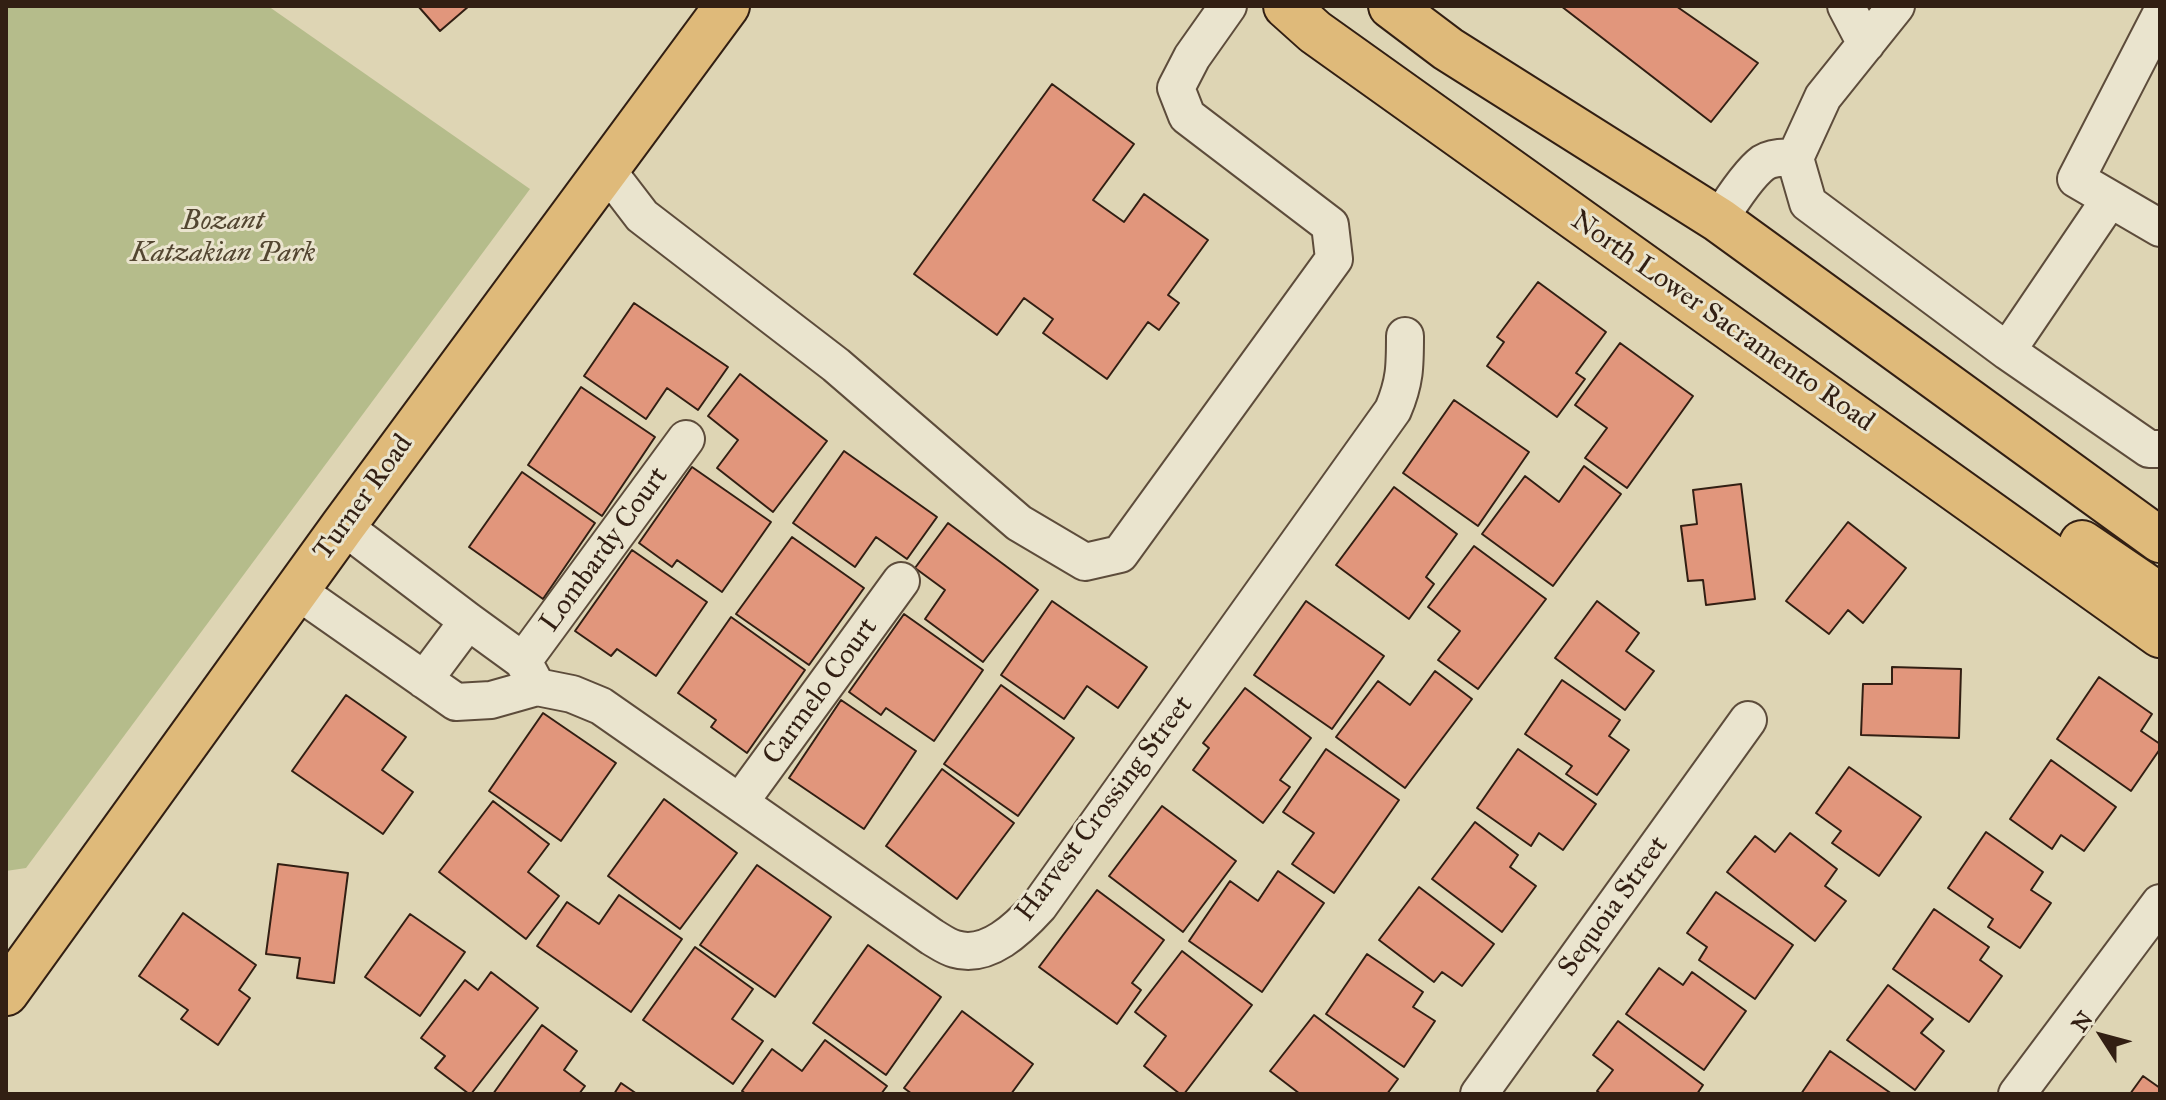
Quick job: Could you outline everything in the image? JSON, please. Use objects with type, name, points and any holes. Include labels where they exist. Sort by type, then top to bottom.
[{"type":"main road","name":"Turner Road","points":[[9,982],[727,6]]},
{"type":"main road","name":"North Lower Sacramento Road","points":[[1286,6],[1315,32],[2160,635]]},
{"type":"main road","points":[[1391,6],[1448,49],[1719,220],[2160,540]]},
{"type":"main road","points":[[1986,510],[2034,510],[2160,596]]},
{"type":"street","points":[[606,169],[642,216],[836,365],[1019,523],[1085,562],[1120,554],[1334,259],[1330,225],[1187,116],[1176,88],[1192,57],[1228,6]]},
{"type":"street","points":[[1846,6],[1866,44]]},
{"type":"street","points":[[1896,6],[1823,97],[1795,158],[1808,203],[2007,351],[2149,449],[2160,449]]},
{"type":"street","points":[[2160,16],[2076,179],[2160,228]]},
{"type":"street","points":[[1719,220],[1737,192],[1763,163],[1780,157],[1795,158]]},
{"type":"street","points":[[2007,351],[2110,199]]},
{"type":"street","name":"Harvest Crossing Street","points":[[343,526],[492,637],[530,674],[601,706],[932,937],[957,950],[979,950],[999,941],[1021,925],[1039,906],[1393,410],[1405,374],[1405,336]]},
{"type":"street","name":"Lombardy Court","points":[[530,674],[686,439]]},
{"type":"street","name":"Carmelo Court","points":[[740,802],[901,581]]},
{"type":"street","name":"Harvest Crossing Street","points":[[296,590],[456,702],[491,700],[530,674]]},
{"type":"street","points":[[424,680],[468,621]]},
{"type":"street","name":"Sequoia Street","points":[[1479,1094],[1748,720]]},
{"type":"street","points":[[2017,1094],[2160,903]]},
{"type":"green space","name":"Bozant Katzakian Park","points":[[6,6],[268,6],[530,189],[26,868],[6,871]]},
{"type":"building","points":[[418,6],[469,6],[440,31]]},
{"type":"building","points":[[1561,6],[1676,6],[1758,63],[1711,122]]},
{"type":"building","points":[[1052,84],[1134,144],[1093,200],[1124,222],[1144,194],[1208,240],[1168,295],[1179,303],[1159,330],[1148,322],[1107,379],[1043,333],[1053,319],[1024,298],[997,335],[914,274]]},
{"type":"building","points":[[1538,282],[1606,332],[1576,373],[1585,379],[1557,417],[1487,366],[1504,342],[1497,337]]},
{"type":"building","points":[[634,303],[728,367],[698,410],[667,388],[646,419],[584,376]]},
{"type":"building","points":[[1620,343],[1693,396],[1627,488],[1585,458],[1607,428],[1575,405]]},
{"type":"building","points":[[740,374],[827,441],[773,512],[717,468],[738,440],[708,416]]},
{"type":"building","points":[[581,387],[655,437],[602,516],[528,465]]},
{"type":"building","points":[[1454,400],[1529,452],[1478,526],[1403,473]]},
{"type":"building","points":[[844,451],[937,517],[907,559],[876,537],[855,567],[793,523]]},
{"type":"building","points":[[1584,466],[1621,494],[1553,586],[1482,534],[1525,476],[1559,502]]},
{"type":"building","points":[[692,467],[771,522],[722,592],[677,560],[672,567],[639,543]]},
{"type":"building","points":[[522,472],[595,523],[543,599],[469,547]]},
{"type":"building","points":[[1741,484],[1755,599],[1706,605],[1703,580],[1688,581],[1681,526],[1697,524],[1693,490]]},
{"type":"building","points":[[1394,487],[1457,534],[1426,577],[1434,584],[1409,619],[1336,565]]},
{"type":"building","points":[[1848,522],[1906,568],[1863,623],[1848,610],[1829,634],[1786,601]]},
{"type":"building","points":[[948,523],[1038,590],[983,662],[925,619],[945,590],[915,568]]},
{"type":"building","points":[[792,537],[864,588],[809,665],[736,614]]},
{"type":"building","points":[[1474,546],[1546,599],[1478,689],[1438,660],[1460,631],[1428,607]]},
{"type":"building","points":[[632,550],[707,602],[656,676],[617,649],[611,656],[575,631]]},
{"type":"building","points":[[1052,601],[1147,667],[1118,708],[1087,686],[1064,719],[1001,675]]},
{"type":"building","points":[[1306,601],[1384,656],[1332,729],[1254,675]]},
{"type":"building","points":[[1597,601],[1639,633],[1626,651],[1654,671],[1625,710],[1555,658]]},
{"type":"building","points":[[904,614],[983,670],[934,741],[886,708],[881,715],[849,692]]},
{"type":"building","points":[[731,617],[805,670],[747,753],[711,727],[716,720],[678,693]]},
{"type":"building","points":[[1892,667],[1961,669],[1959,738],[1861,735],[1863,684],[1892,684]]},
{"type":"building","points":[[1435,671],[1472,699],[1405,788],[1336,737],[1378,681],[1410,705]]},
{"type":"building","points":[[2099,677],[2152,714],[2141,731],[2160,744],[2160,749],[2131,791],[2057,739]]},
{"type":"building","points":[[1562,680],[1620,720],[1609,736],[1629,750],[1597,795],[1566,774],[1572,766],[1525,734]]},
{"type":"building","points":[[1001,685],[1074,738],[1018,816],[944,764]]},
{"type":"building","points":[[1245,688],[1311,738],[1280,780],[1290,787],[1263,823],[1193,770],[1209,748],[1203,743]]},
{"type":"building","points":[[346,695],[406,737],[382,770],[413,792],[383,834],[292,771]]},
{"type":"building","points":[[841,700],[916,751],[864,829],[789,778]]},
{"type":"building","points":[[543,713],[616,763],[561,841],[489,791]]},
{"type":"building","points":[[1326,749],[1399,800],[1334,893],[1292,864],[1314,833],[1283,812]]},
{"type":"building","points":[[1518,749],[1596,804],[1563,850],[1539,833],[1531,846],[1477,808]]},
{"type":"building","points":[[2051,760],[2116,807],[2084,851],[2061,835],[2052,849],[2010,819]]},
{"type":"building","points":[[1849,767],[1921,817],[1879,876],[1832,843],[1841,831],[1816,813]]},
{"type":"building","points":[[942,769],[1014,823],[957,899],[886,846]]},
{"type":"building","points":[[664,799],[737,853],[680,929],[608,876]]},
{"type":"building","points":[[493,801],[549,844],[528,872],[559,896],[526,939],[439,872]]},
{"type":"building","points":[[1162,806],[1236,861],[1183,932],[1109,876]]},
{"type":"building","points":[[1475,822],[1518,855],[1510,867],[1536,886],[1502,932],[1432,879]]},
{"type":"building","points":[[1986,832],[2043,872],[2031,890],[2051,903],[2020,948],[1988,927],[1993,919],[1948,888]]},
{"type":"building","points":[[1790,833],[1837,869],[1825,886],[1846,901],[1815,941],[1727,872],[1755,836],[1775,852]]},
{"type":"building","points":[[278,864],[348,873],[334,983],[297,978],[300,958],[266,954]]},
{"type":"building","points":[[757,865],[831,917],[775,997],[700,945]]},
{"type":"building","points":[[1278,871],[1324,903],[1262,992],[1189,941],[1230,881],[1258,901]]},
{"type":"building","points":[[1419,887],[1494,944],[1462,986],[1442,972],[1434,982],[1379,940]]},
{"type":"building","points":[[1097,890],[1164,940],[1132,983],[1141,990],[1117,1024],[1039,967]]},
{"type":"building","points":[[1716,892],[1793,945],[1755,999],[1699,960],[1707,947],[1687,933]]},
{"type":"building","points":[[619,895],[682,939],[631,1012],[537,946],[567,902],[599,924]]},
{"type":"building","points":[[1934,909],[1989,947],[1980,960],[2002,976],[1969,1022],[1893,969]]},
{"type":"building","points":[[183,913],[256,965],[239,990],[250,998],[218,1045],[181,1019],[188,1010],[139,976]]},
{"type":"building","points":[[410,914],[465,952],[420,1016],[365,977]]},
{"type":"building","points":[[868,945],[941,997],[886,1075],[813,1023]]},
{"type":"building","points":[[695,947],[753,989],[732,1019],[763,1041],[733,1084],[643,1020]]},
{"type":"building","points":[[1182,951],[1252,1005],[1184,1094],[1180,1094],[1144,1066],[1166,1036],[1135,1012]]},
{"type":"building","points":[[1367,954],[1423,992],[1413,1007],[1435,1021],[1404,1067],[1326,1014]]},
{"type":"building","points":[[1659,968],[1683,985],[1692,972],[1746,1011],[1704,1070],[1626,1014]]},
{"type":"building","points":[[491,972],[538,1008],[469,1094],[435,1068],[445,1056],[421,1038],[465,980],[478,990]]},
{"type":"building","points":[[1888,985],[1933,1019],[1921,1033],[1944,1051],[1915,1090],[1847,1040]]},
{"type":"building","points":[[962,1011],[1033,1064],[1011,1094],[912,1094],[904,1088]]},
{"type":"building","points":[[1314,1015],[1398,1079],[1387,1094],[1300,1094],[1270,1071]]},
{"type":"building","points":[[1618,1021],[1703,1085],[1697,1094],[1601,1094],[1597,1091],[1613,1070],[1593,1055]]},
{"type":"building","points":[[542,1025],[577,1051],[564,1070],[585,1086],[579,1094],[493,1094]]},
{"type":"building","points":[[825,1040],[887,1086],[881,1094],[746,1094],[742,1091],[772,1049],[802,1071]]},
{"type":"building","points":[[1830,1051],[1892,1094],[1801,1094]]},
{"type":"building","points":[[2143,1076],[2160,1088],[2160,1094],[2130,1094]]},
{"type":"building","points":[[621,1083],[637,1094],[614,1094]]}]
